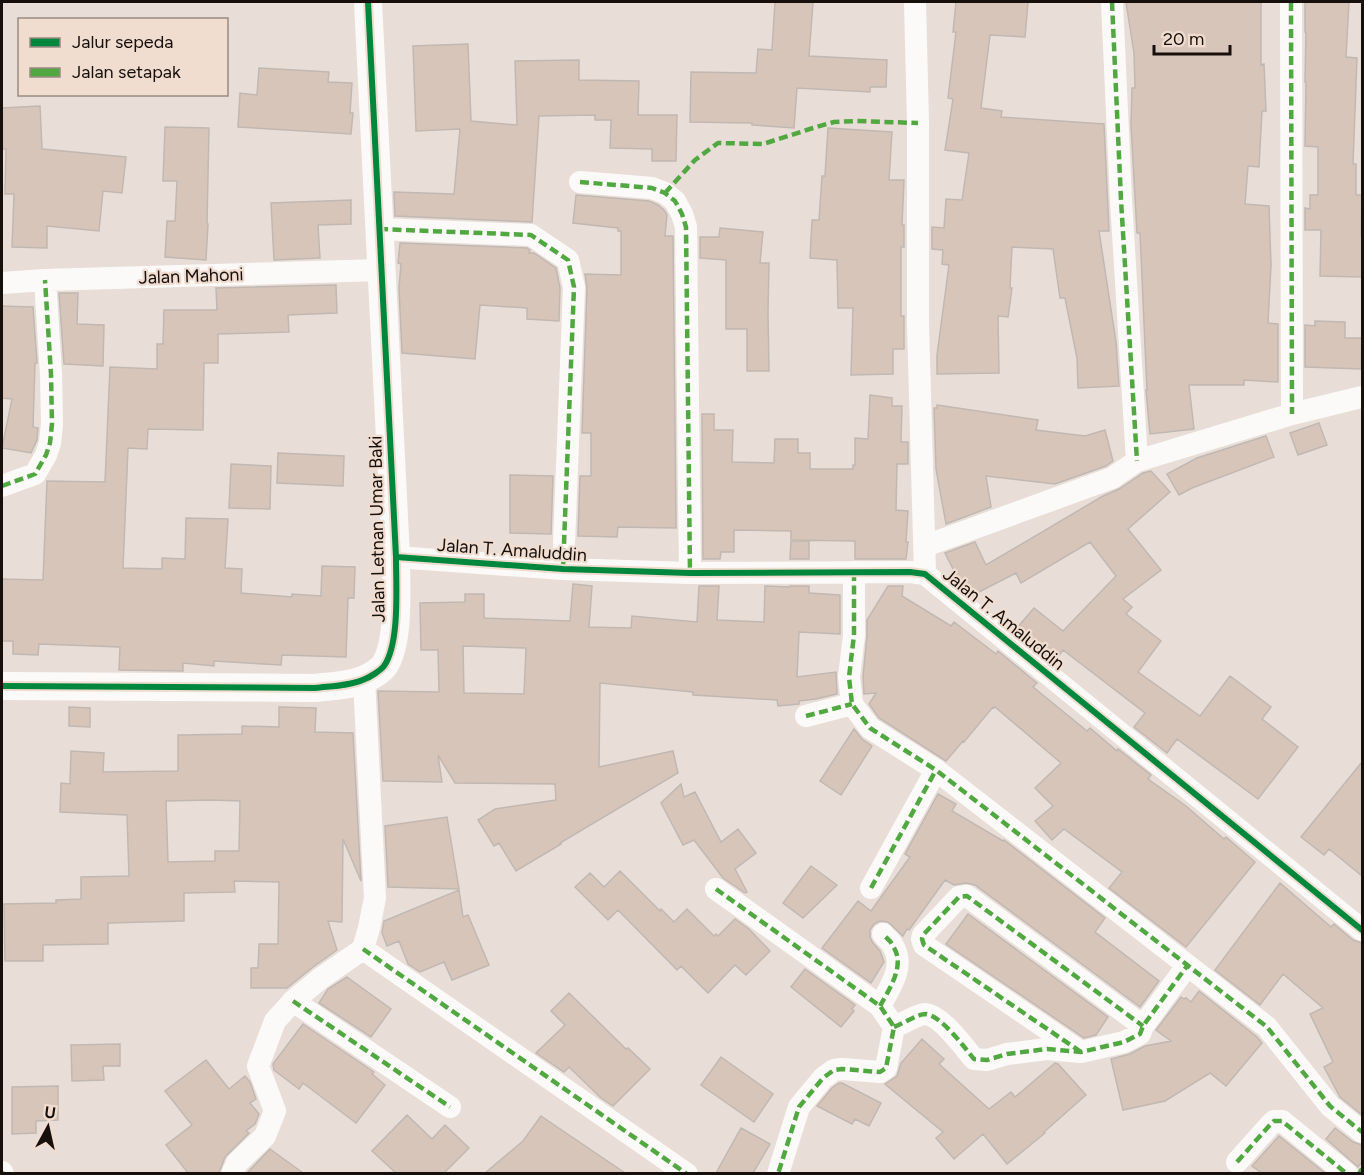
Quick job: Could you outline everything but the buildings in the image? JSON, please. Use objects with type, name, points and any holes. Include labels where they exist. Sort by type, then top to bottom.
[{"type":"street","name":"Jalan Letnan Umar Baki","points":[[2,686],[315,687],[342,685],[364,680],[383,668],[392,648],[396,557],[368,2]]},
{"type":"street","points":[[915,2],[918,123],[918,324],[925,574]]},
{"type":"street","points":[[1112,2],[1120,200],[1137,461]]},
{"type":"street","points":[[1291,2],[1292,414]]},
{"type":"street","points":[[580,182],[651,188],[665,193],[675,201],[686,227],[690,573]]},
{"type":"street","points":[[379,229],[531,235],[568,260],[574,287],[563,569]]},
{"type":"street","name":"Jalan Mahoni","points":[[2,283],[381,270]]},
{"type":"street","points":[[2,486],[35,474],[50,443],[51,374],[45,280]]},
{"type":"street","points":[[925,546],[1112,478],[1137,461],[1292,414],[1362,397]]},
{"type":"street","name":"Jalan T. Amaluddin","points":[[396,557],[563,569],[690,573],[909,572],[925,574],[1362,930]]},
{"type":"street","points":[[854,572],[854,635],[849,677],[852,704],[870,728],[936,770],[1267,1027],[1329,1106],[1362,1132]]},
{"type":"street","points":[[232,1173],[237,1163],[265,1136],[275,1111],[258,1066],[274,1021],[293,1001],[321,978],[363,949],[369,928],[375,898],[364,680]]},
{"type":"street","points":[[806,716],[852,704]]},
{"type":"street","points":[[871,888],[936,770]]},
{"type":"street","points":[[716,889],[880,1006],[894,1027],[886,1068],[880,1072],[834,1070],[823,1078],[799,1107],[778,1173]]},
{"type":"street","points":[[1081,1052],[924,945],[922,935],[959,897],[967,896],[1143,1026]]},
{"type":"street","points":[[880,1006],[896,974],[898,958],[894,946],[883,934]]},
{"type":"street","points":[[363,949],[687,1173]]},
{"type":"street","points":[[894,1027],[923,1013],[933,1016],[974,1059],[987,1060],[1006,1054],[1047,1049],[1081,1052],[1124,1042],[1140,1034],[1143,1026],[1187,966]]},
{"type":"street","points":[[293,1001],[450,1107]]},
{"type":"street","points":[[1237,1162],[1274,1121],[1282,1121],[1347,1173]]},
{"type":"street","points":[[1359,1173],[1362,1169]]},
{"type":"marked path","points":[[1112,2],[1137,461]]},
{"type":"marked path","points":[[1291,2],[1292,414]]},
{"type":"marked path","points":[[665,193],[695,160],[718,143],[763,144],[834,122],[918,123]]},
{"type":"marked path","points":[[580,182],[652,188],[665,193],[675,201],[686,227],[690,573]]},
{"type":"marked path","points":[[379,229],[531,235],[568,260],[574,287],[563,569]]},
{"type":"marked path","points":[[2,486],[35,474],[50,443],[51,374],[45,280]]},
{"type":"marked path","points":[[854,572],[854,635],[849,677],[852,704],[870,728],[936,770],[1267,1027],[1330,1106],[1362,1132]]},
{"type":"marked path","points":[[806,716],[852,704]]},
{"type":"marked path","points":[[871,888],[936,770]]},
{"type":"marked path","points":[[716,889],[880,1006],[894,1027],[886,1068],[880,1072],[834,1070],[823,1078],[799,1107],[778,1174]]},
{"type":"marked path","points":[[1081,1052],[924,945],[923,935],[959,897],[967,896],[1143,1026]]},
{"type":"marked path","points":[[880,1006],[895,977],[898,961],[892,944],[883,934]]},
{"type":"marked path","points":[[363,949],[687,1174]]},
{"type":"marked path","points":[[894,1027],[922,1014],[931,1016],[952,1032],[974,1059],[987,1060],[1007,1054],[1047,1049],[1081,1052],[1124,1042],[1140,1034],[1143,1026],[1187,966]]},
{"type":"marked path","points":[[293,1001],[450,1107]]},
{"type":"marked path","points":[[1237,1162],[1274,1121],[1282,1121],[1347,1174]]},
{"type":"marked path","points":[[1359,1174],[1362,1169]]},
{"type":"cycle path","points":[[2,686],[315,688],[359,681],[384,666],[393,643],[395,629],[396,557],[368,2]]},
{"type":"cycle path","points":[[396,557],[563,569],[690,573],[910,572],[925,574],[1362,930]]}]
